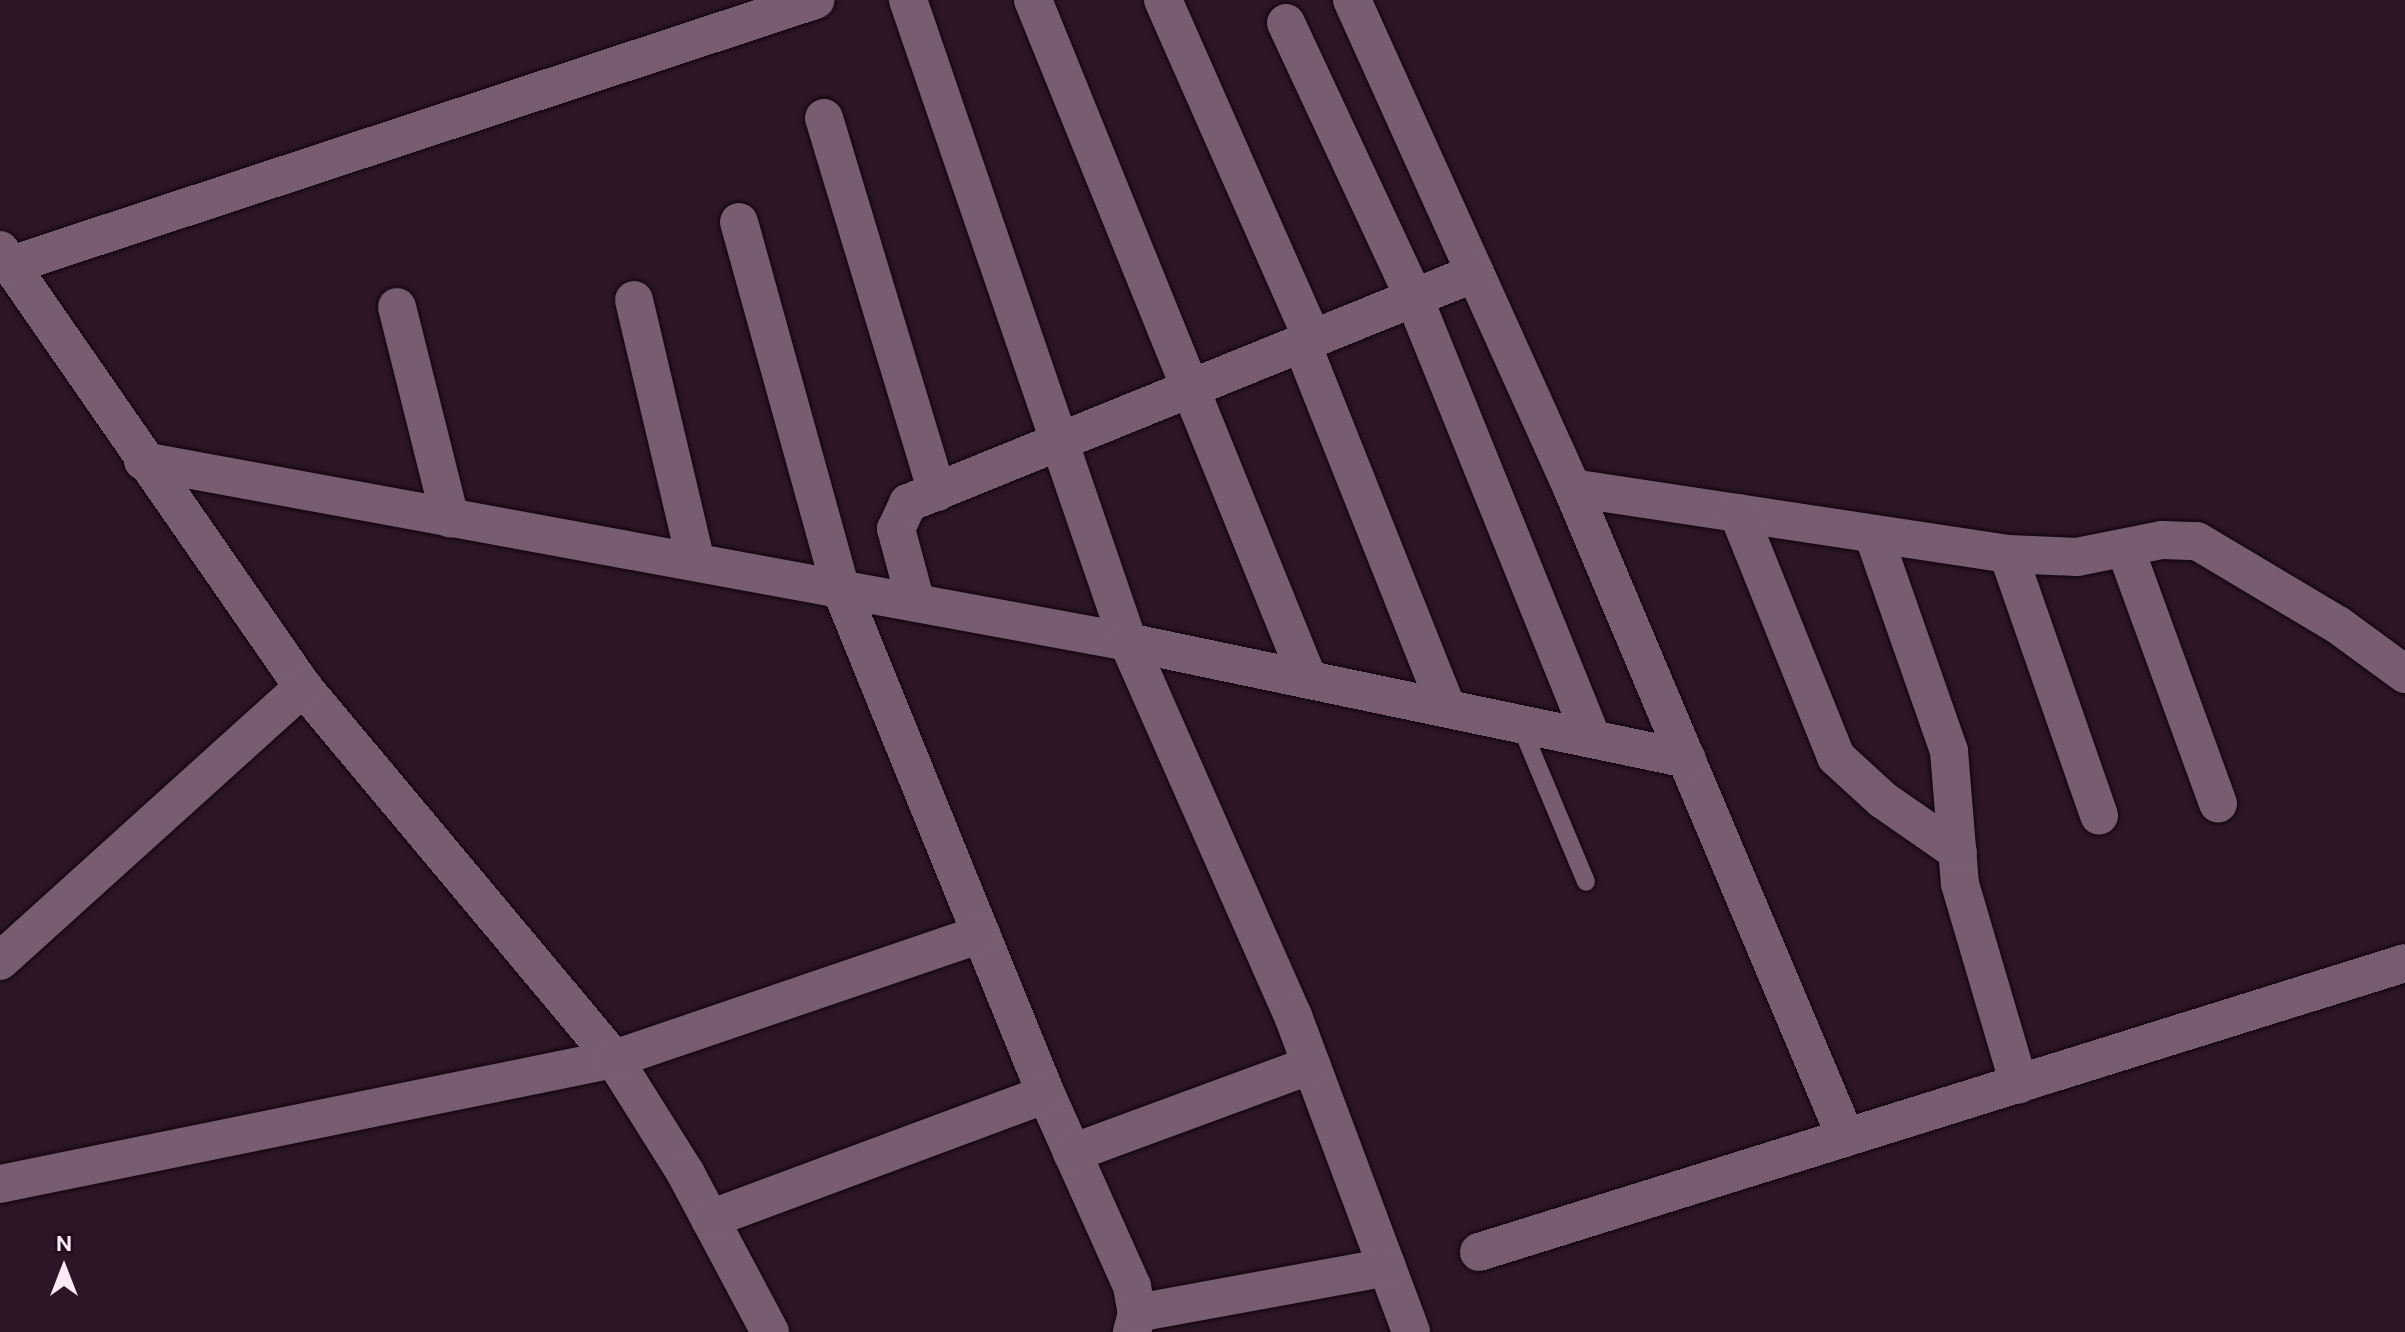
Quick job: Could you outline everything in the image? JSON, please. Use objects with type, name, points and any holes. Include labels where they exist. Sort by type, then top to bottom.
[{"type":"street","points":[[770,1332],[710,1219],[614,1059],[303,687],[143,461],[5,258],[815,0]]},
{"type":"street","points":[[908,0],[1128,642],[1311,1065],[1411,1332]]},
{"type":"street","points":[[1033,0],[1308,679]]},
{"type":"street","points":[[1163,0],[1308,342],[1447,708]]},
{"type":"street","points":[[1352,0],[1572,488],[1846,1138]]},
{"type":"street","points":[[1286,23],[1414,298],[1592,738]]},
{"type":"street","points":[[824,118],[937,492]]},
{"type":"street","points":[[739,222],[840,587],[1046,1094],[1132,1286],[1134,1323],[1387,1267]]},
{"type":"street","points":[[916,603],[896,529],[908,503],[1061,445],[1475,273]]},
{"type":"street","points":[[634,300],[696,562]]},
{"type":"street","points":[[397,307],[450,518]]},
{"type":"street","points":[[143,461],[1128,642],[1687,759]]},
{"type":"street","points":[[1572,488],[2008,554],[2077,557],[2181,538],[2197,541],[2338,625],[2405,674]]},
{"type":"street","points":[[1738,513],[1836,757],[1874,793],[1958,852]]},
{"type":"street","points":[[1873,534],[1949,751],[1965,909],[2019,1084]]},
{"type":"street","points":[[2125,548],[2218,804]]},
{"type":"street","points":[[2008,554],[2099,816]]},
{"type":"street","points":[[0,961],[303,687]]},
{"type":"street","points":[[0,1184],[614,1059],[981,934]]},
{"type":"street","points":[[1479,1252],[2405,963]]},
{"type":"street","points":[[1072,1153],[1311,1065]]},
{"type":"street","points":[[710,1219],[1046,1094]]},
{"type":"lane","points":[[1520,724],[1586,882]]}]
